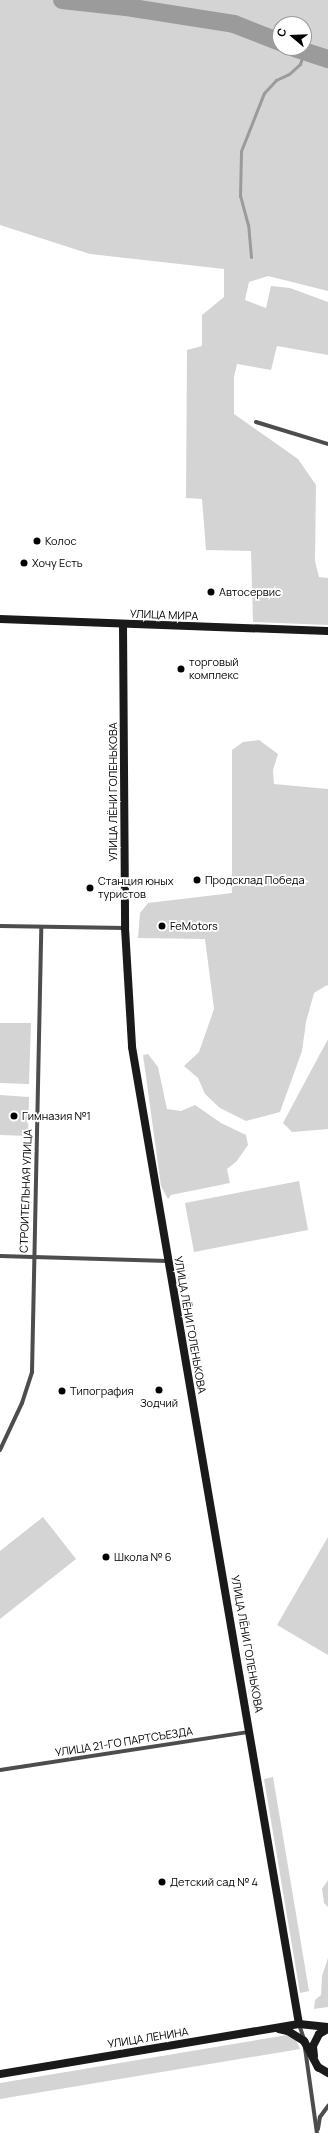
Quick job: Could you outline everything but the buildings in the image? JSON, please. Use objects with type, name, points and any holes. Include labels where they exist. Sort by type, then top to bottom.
[{"type":"street","points":[[256,422],[328,444]]},
{"type":"street","name":"УЛИЦА МИРА","points":[[0,619],[328,631]]},
{"type":"street","name":"УЛИЦА ЛЁНИ ГОЛЕНЬКОВА","points":[[123,624],[125,928],[132,1047],[251,1732],[299,2024]]},
{"type":"street","points":[[0,926],[125,928]]},
{"type":"street","name":"СТРОИТЕЛЬНАЯ УЛИЦА","points":[[0,1450],[22,1403],[32,1372],[41,927]]},
{"type":"street","points":[[0,1256],[168,1261]]},
{"type":"street","name":"УЛИЦА 21-ГО ПАРТСЪЕЗДА","points":[[0,1770],[251,1732]]},
{"type":"street","points":[[299,2024],[304,2041],[317,2132]]},
{"type":"street","name":"УЛИЦА ЛЕНИНА","points":[[0,2074],[299,2024],[328,2028]]},
{"type":"street","points":[[275,2028],[288,2031],[304,2041],[318,2066],[328,2073]]},
{"type":"street","points":[[314,2058],[313,2046],[319,2034],[328,2028]]},
{"type":"street","points":[[317,2132],[320,2118],[328,2106]]},
{"type":"shaded area","points":[[0,0],[328,0],[328,291],[268,276],[249,282],[245,300],[266,308],[271,286],[290,288],[328,302],[328,355],[277,346],[271,370],[237,364],[234,377],[234,414],[298,459],[316,485],[315,561],[319,577],[328,578],[328,625],[253,622],[251,551],[206,550],[202,499],[186,498],[187,350],[202,346],[202,315],[224,297],[224,269],[90,254],[0,225]]},
{"type":"shaded area","points":[[259,740],[278,754],[273,770],[274,784],[328,789],[328,986],[327,985],[314,993],[306,1022],[302,1051],[280,1112],[246,1121],[220,1108],[205,1094],[198,1078],[184,1066],[199,1052],[214,1009],[205,939],[138,938],[140,913],[148,903],[232,893],[232,750],[243,742]]},
{"type":"shaded area","points":[[0,1023],[31,1023],[29,1084],[0,1083]]},
{"type":"shaded area","points":[[328,1039],[328,1129],[292,1132],[283,1123]]},
{"type":"shaded area","points":[[148,1054],[158,1067],[167,1109],[181,1111],[195,1105],[221,1123],[246,1135],[248,1145],[236,1162],[227,1169],[230,1183],[171,1195],[168,1199],[161,1186],[143,1055]]},
{"type":"shaded area","points":[[0,1095],[29,1097],[28,1136],[0,1135]]},
{"type":"shaded area","points":[[299,1181],[308,1230],[194,1252],[185,1203]]},
{"type":"shaded area","points":[[43,1517],[76,1559],[0,1619],[0,1551]]},
{"type":"shaded area","points":[[328,1537],[328,1655],[277,1625]]},
{"type":"shaded area","points":[[273,1777],[309,1991],[300,1993],[264,1779]]},
{"type":"shaded area","points":[[328,1880],[328,1907],[324,1903],[322,1889]]},
{"type":"shaded area","points":[[328,1958],[328,2007],[314,2009],[315,2000],[321,1995],[322,1976]]},
{"type":"shaded area","points":[[287,2035],[295,2038],[300,2049],[0,2099],[0,2083]]},
{"type":"waterway","points":[[62,0],[133,8],[234,24],[272,39]]},
{"type":"waterway","points":[[312,54],[328,59]]},
{"type":"waterway","points":[[251,257],[248,225],[240,196],[241,151],[264,93],[276,80],[289,74],[300,64],[303,56]]},
{"type":"place","name":"Колос","points":[[37,541]]},
{"type":"place","name":"Хочу Есть","points":[[24,563]]},
{"type":"place","name":"Автосервис","points":[[211,592]]},
{"type":"place","name":"торговый комплекс","points":[[181,669]]},
{"type":"place","name":"Продсклад Победа","points":[[197,880]]},
{"type":"place","name":"Станция юных туристов","points":[[90,888]]},
{"type":"place","name":"FeMotors","points":[[162,926]]},
{"type":"place","name":"Гимназия №1","points":[[14,1116]]},
{"type":"place","name":"Зодчий","points":[[159,1390]]},
{"type":"place","name":"Типография","points":[[62,1391]]},
{"type":"place","name":"Школа № 6","points":[[106,1557]]},
{"type":"place","name":"Детский сад № 4","points":[[162,1882]]}]
